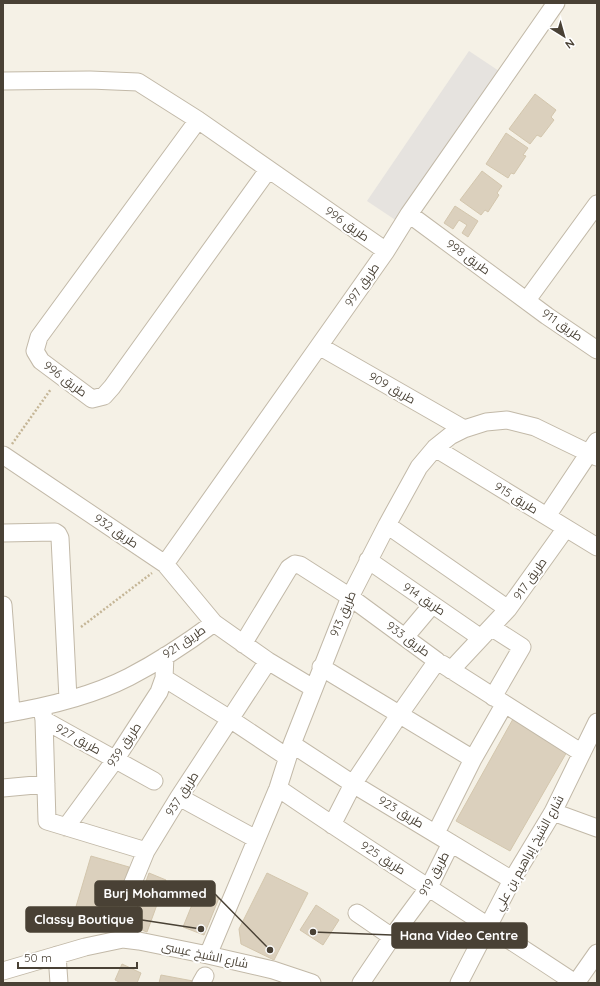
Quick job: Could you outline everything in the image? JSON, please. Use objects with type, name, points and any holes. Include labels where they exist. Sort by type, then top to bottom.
[{"type":"street","name":"طريق 997","points":[[165,564],[320,346],[386,251],[409,214],[556,3]]},
{"type":"street","name":"طريق 996","points":[[3,81],[90,80],[138,82],[198,120],[386,251]]},
{"type":"street","name":"طريق 996","points":[[198,120],[39,337],[35,351],[41,361],[92,399],[104,396],[117,380],[268,170]]},
{"type":"street","points":[[527,300],[597,204]]},
{"type":"street","name":"طريق 998","points":[[409,214],[527,300]]},
{"type":"street","name":"طريق 911","points":[[527,300],[597,350]]},
{"type":"street","name":"طريق 909","points":[[320,346],[464,429]]},
{"type":"street","name":"طريق 913","points":[[208,955],[278,788],[289,750],[350,597],[368,560],[419,467],[435,448],[450,436],[464,429],[486,422],[507,420],[535,427],[594,450]]},
{"type":"street","name":"طريق 915","points":[[435,448],[566,528],[596,543]]},
{"type":"street","points":[[547,516],[594,450]]},
{"type":"street","name":"طريق 932","points":[[4,455],[165,564],[214,623]]},
{"type":"street","points":[[387,525],[508,609]]},
{"type":"street","name":"طريق 917","points":[[444,665],[486,632],[508,609],[566,528]]},
{"type":"street","points":[[3,533],[54,532],[58,534],[60,538],[68,700]]},
{"type":"street","name":"طريق 914","points":[[368,560],[432,605],[486,632]]},
{"type":"street","name":"طريق 933","points":[[243,644],[289,568],[295,564],[300,565],[350,597],[444,665],[399,715],[353,784],[332,825]]},
{"type":"street","points":[[3,605],[7,713]]},
{"type":"street","points":[[405,637],[432,605]]},
{"type":"street","name":"طريق 921","points":[[7,713],[43,714],[68,700],[98,690],[129,677],[165,656],[214,623],[268,661],[313,688]]},
{"type":"street","name":"طريق 919","points":[[436,833],[473,759],[522,647],[486,632]]},
{"type":"street","name":"طريق 939","points":[[66,827],[115,760],[159,692],[164,678],[165,656]]},
{"type":"street","name":"طريق 937","points":[[123,939],[132,884],[146,851],[179,797],[268,661]]},
{"type":"street","points":[[444,665],[582,753]]},
{"type":"street","points":[[321,668],[473,759]]},
{"type":"street","name":"طريق 923","points":[[164,678],[230,719],[353,784],[512,880]]},
{"type":"street","points":[[43,714],[47,821],[146,851]]},
{"type":"street","name":"طريق 927","points":[[43,714],[115,760],[154,781]]},
{"type":"street","name":"شارع الشيخ إبراهيم بن علي","points":[[459,983],[512,880],[553,812],[597,722]]},
{"type":"street","points":[[3,788],[46,784]]},
{"type":"street","name":"طريق 925","points":[[278,788],[332,825],[575,983]]},
{"type":"street","points":[[179,797],[256,839]]},
{"type":"street","points":[[553,812],[597,828]]},
{"type":"street","name":"طريق 919","points":[[361,983],[392,937],[429,887],[451,843]]},
{"type":"street","points":[[357,913],[392,937]]},
{"type":"street","name":"شارع الشيخ عيسى","points":[[3,971],[85,947],[123,939],[208,955],[273,970],[312,983]]},
{"type":"street","points":[[575,983],[597,953]]},
{"type":"street","points":[[57,955],[59,983]]},
{"type":"path","points":[[4,455],[60,375]]},
{"type":"path","points":[[64,639],[165,564]]},
{"type":"shaded area","points":[[469,51],[502,73],[400,223],[367,201]]},
{"type":"building","points":[[535,94],[556,110],[551,117],[554,120],[541,137],[537,135],[530,144],[509,129]]},
{"type":"building","points":[[506,133],[528,148],[523,155],[526,156],[514,174],[511,173],[508,178],[486,164]]},
{"type":"building","points":[[482,171],[502,186],[497,193],[499,195],[488,212],[485,210],[481,215],[460,200]]},
{"type":"building","points":[[455,206],[478,221],[468,237],[462,233],[467,225],[459,220],[453,229],[444,223]]},
{"type":"building","points":[[513,719],[568,750],[510,851],[456,821]]},
{"type":"building","points":[[91,856],[129,867],[113,921],[75,910]]},
{"type":"building","points":[[149,873],[166,880],[147,932],[130,926]]},
{"type":"building","points":[[267,873],[308,893],[274,960],[241,944],[239,929]]},
{"type":"building","points":[[198,890],[219,898],[204,935],[183,927]]},
{"type":"building","points":[[316,905],[339,920],[323,945],[300,930]]},
{"type":"building","points":[[122,964],[141,973],[137,983],[121,983],[115,980]]},
{"type":"building","points":[[161,975],[193,981],[192,983],[159,983]]},
{"type":"place","name":"Classy Boutique","points":[[201,929]]},
{"type":"place","name":"Hana Video Centre","points":[[313,932]]},
{"type":"place","name":"Burj Mohammed","points":[[270,950]]}]
